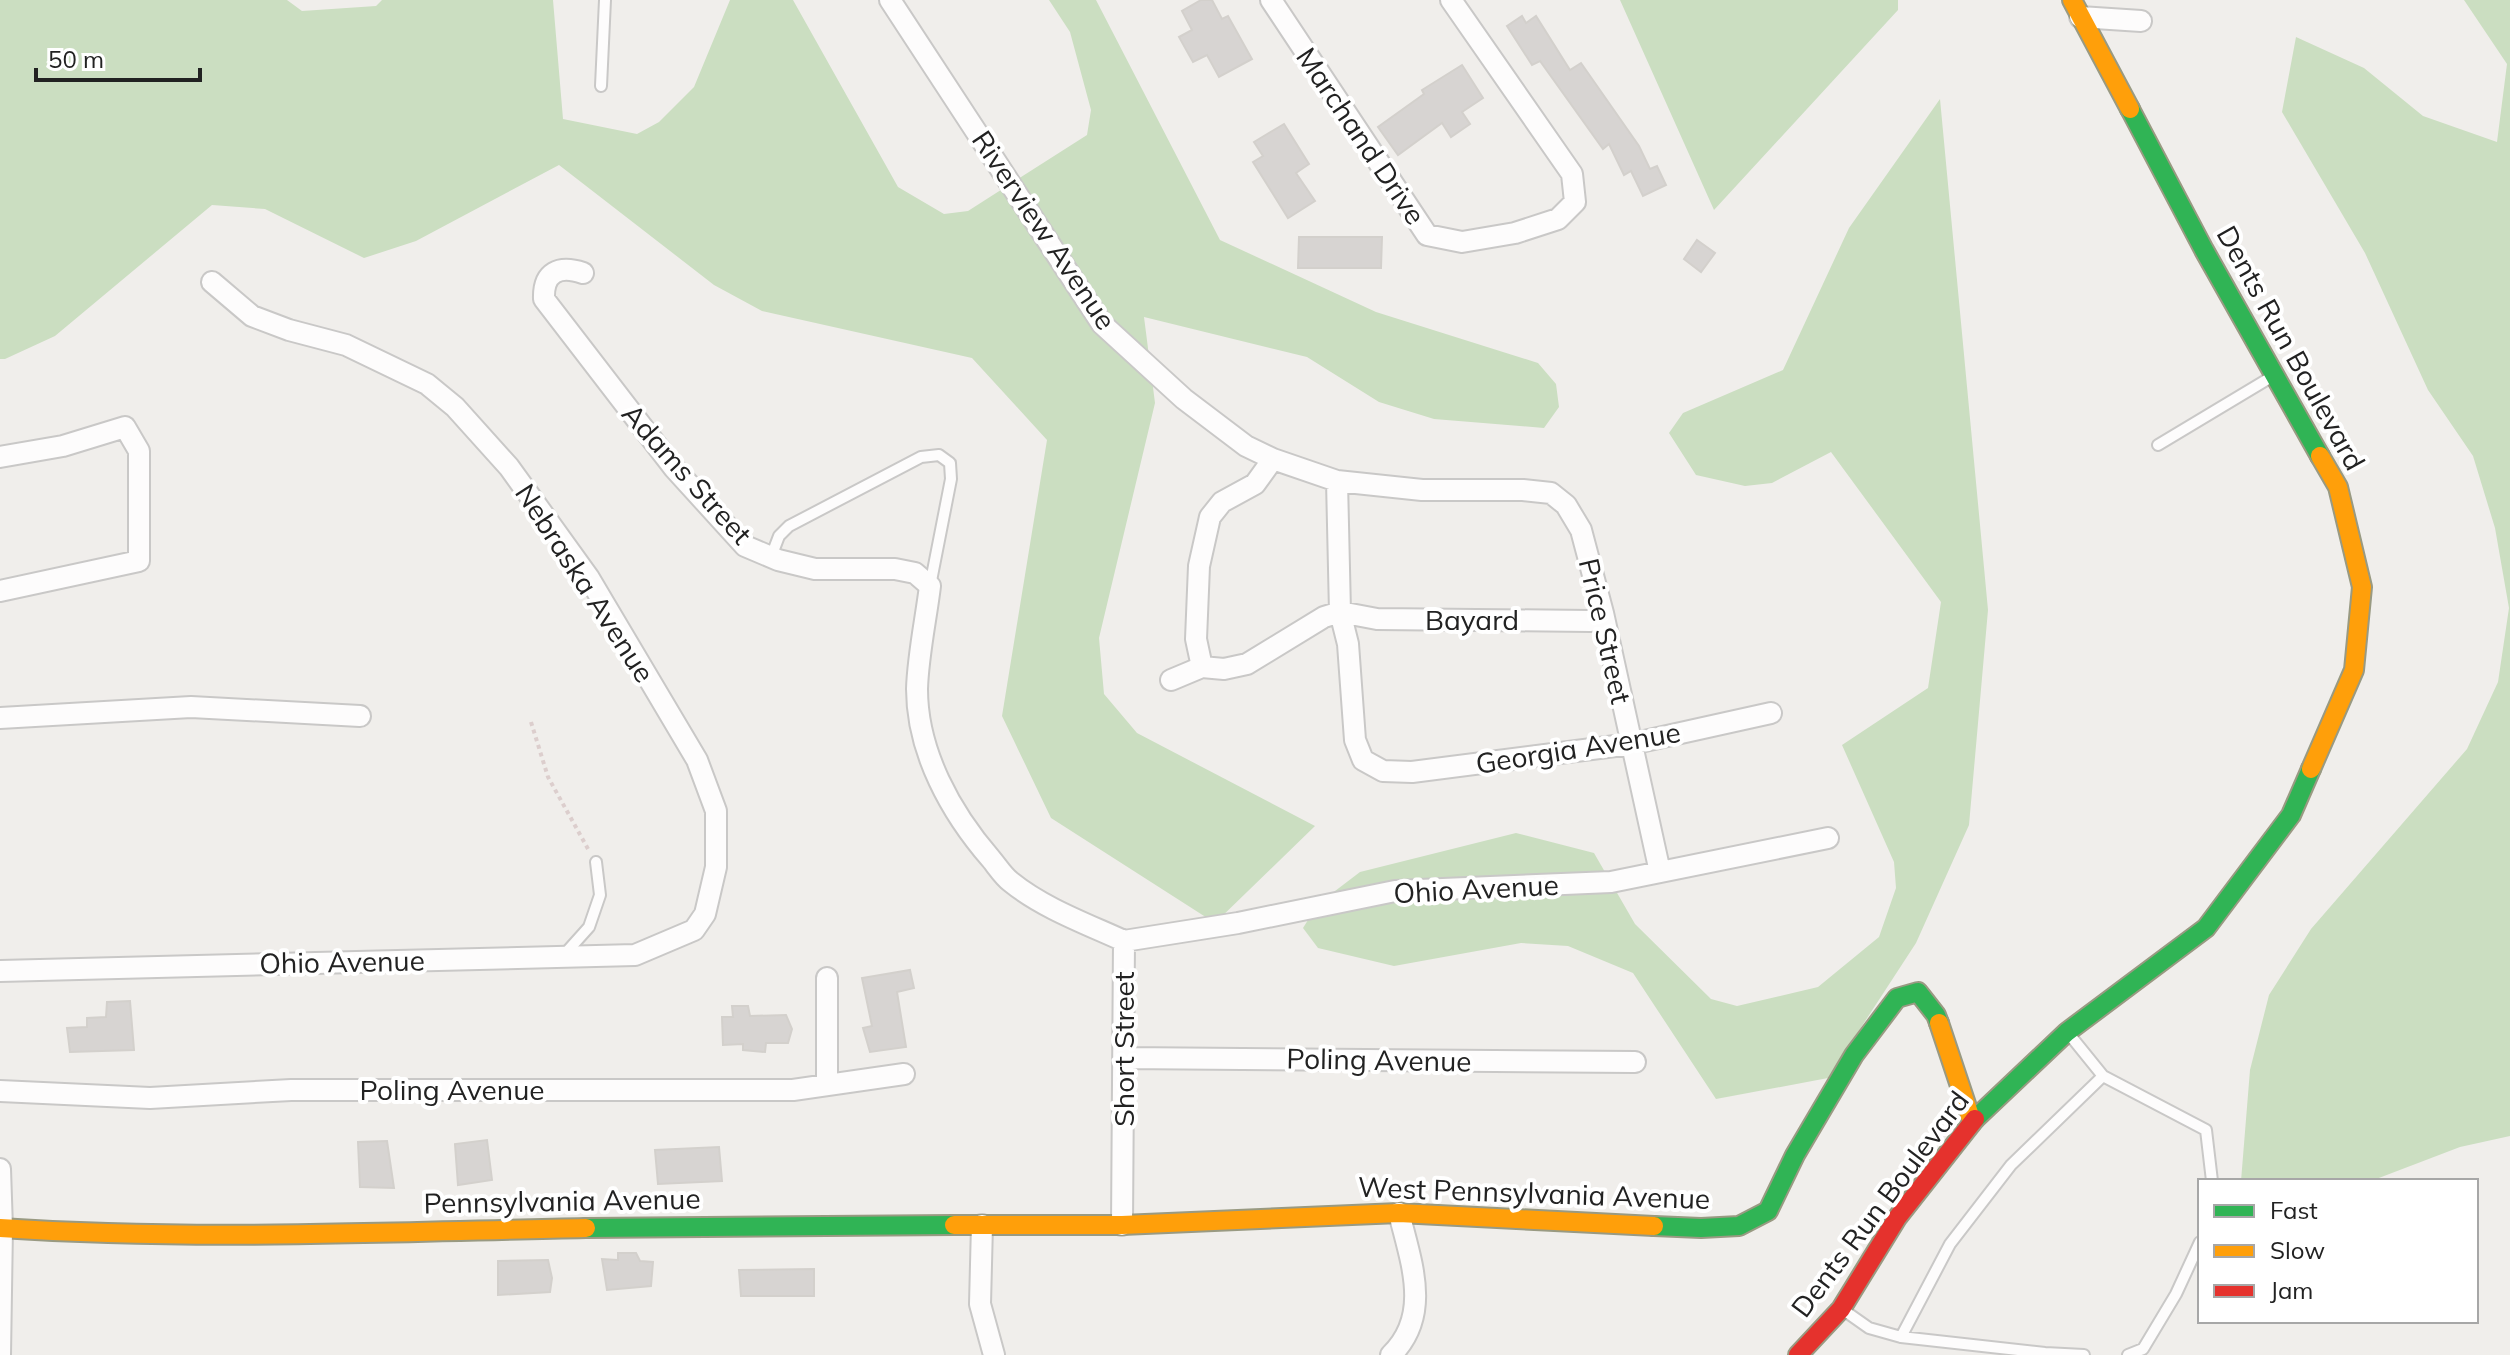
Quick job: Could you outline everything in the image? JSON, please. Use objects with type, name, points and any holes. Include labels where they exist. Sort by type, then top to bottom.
[{"type":"street","name":"Riverview Avenue","points":[[890,0],[1102,324],[1184,399],[1246,446],[1273,459],[1337,481],[1422,490],[1551,493],[1566,505],[1581,530]]},
{"type":"street","name":"Marchand Drive","points":[[1271,0],[1427,235],[1462,242],[1515,233],[1558,219],[1575,202],[1572,174],[1451,0]]},
{"type":"street","points":[[2076,8],[2141,21]]},
{"type":"street","name":"Dents Run Boulevard","points":[[1798,1355],[1841,1309],[1897,1218],[1972,1122],[2067,1032],[2206,928],[2291,815],[2354,670],[2362,587],[2338,487],[2204,250],[2076,8]]},
{"type":"street","name":"Adams Street","points":[[583,273],[562,270],[549,275],[544,286],[544,299],[674,468],[745,546],[796,566],[815,569],[895,569],[915,573],[930,586]]},
{"type":"street","name":"Nebraska Avenue","points":[[212,282],[252,316],[289,330],[346,345],[427,384],[455,407],[509,467],[580,566],[697,760],[716,811],[716,867],[705,914],[694,930],[681,937]]},
{"type":"street","points":[[0,457],[63,446],[125,427],[139,451],[139,561],[0,591]]},
{"type":"street","points":[[1202,667],[1196,639],[1199,566],[1210,517],[1222,502],[1255,484],[1273,459]]},
{"type":"street","points":[[1171,680],[1202,667],[1224,669],[1247,664],[1324,617],[1340,612],[1337,481]]},
{"type":"street","name":"Price Street","points":[[1581,530],[1603,613],[1660,872]]},
{"type":"street","name":"Short Street","points":[[930,586],[917,689],[929,753],[948,800],[976,842],[1010,882],[1062,913],[1124,941],[1122,1225]]},
{"type":"street","name":"Bayard","points":[[1340,612],[1377,619],[1473,621],[1591,621],[1603,613]]},
{"type":"street","name":"Georgia Avenue","points":[[1340,612],[1348,644],[1355,740],[1363,760],[1383,771],[1412,772],[1631,744],[1771,713]]},
{"type":"street","points":[[0,718],[191,707],[360,716]]},
{"type":"street","name":"Ohio Avenue","points":[[1124,941],[1238,923],[1395,891],[1611,882],[1828,838]]},
{"type":"street","name":"Ohio Avenue","points":[[0,971],[635,955],[681,937]]},
{"type":"street","points":[[827,978],[827,1085]]},
{"type":"street","name":"West Pennsylvania Avenue","points":[[1122,1225],[1399,1213],[1701,1228],[1739,1226],[1768,1211],[1795,1155],[1854,1055],[1897,998],[1918,992],[1936,1015],[1972,1122]]},
{"type":"street","name":"Poling Avenue","points":[[1124,1058],[1635,1062]]},
{"type":"street","name":"Poling Avenue","points":[[0,1091],[150,1098],[291,1090],[793,1090],[904,1074]]},
{"type":"street","points":[[0,1169],[0,1355]]},
{"type":"street","points":[[1391,1355],[1404,1342],[1414,1318],[1416,1289],[1399,1213]]},
{"type":"street","name":"Pennsylvania Avenue","points":[[1,1228],[73,1233],[236,1236],[705,1225],[1122,1225]]},
{"type":"street","points":[[982,1225],[980,1304],[994,1355]]},
{"type":"lane","points":[[601,86],[605,0]]},
{"type":"lane","points":[[2158,445],[2274,375]]},
{"type":"lane","points":[[771,557],[779,536],[789,526],[921,457],[939,455],[950,463],[951,479],[930,586]]},
{"type":"lane","points":[[562,957],[589,927],[593,917],[600,895],[596,862]]},
{"type":"lane","points":[[2067,1032],[2103,1076],[2206,1130],[2212,1179]]},
{"type":"lane","points":[[1901,1337],[1950,1244],[2011,1165],[2103,1076]]},
{"type":"lane","points":[[2128,1355],[2143,1349],[2176,1294],[2198,1246]]},
{"type":"lane","points":[[1841,1309],[1869,1328],[1901,1337],[2084,1355]]},
{"type":"path","points":[[531,722],[548,777],[596,862]]},
{"type":"green space","points":[[0,0],[287,0],[302,11],[376,6],[382,0],[553,0],[563,119],[637,134],[659,122],[694,87],[730,0],[793,0],[898,187],[944,214],[968,211],[1087,135],[1091,110],[1070,32],[1049,0],[1096,0],[1220,240],[1376,312],[1538,363],[1556,384],[1559,407],[1544,428],[1434,419],[1379,402],[1307,357],[1144,317],[1155,403],[1099,638],[1104,694],[1137,733],[1315,826],[1215,923],[1051,818],[1002,716],[1047,440],[972,358],[762,311],[714,285],[559,165],[416,241],[364,258],[265,209],[212,205],[55,336],[0,359]]},
{"type":"green space","points":[[1620,0],[1898,0],[1898,10],[1714,210]]},
{"type":"green space","points":[[2464,0],[2510,0],[2510,1136],[2460,1147],[2376,1179],[2241,1179],[2250,1070],[2269,995],[2311,929],[2467,749],[2498,682],[2509,608],[2495,528],[2473,456],[2428,390],[2365,253],[2282,112],[2296,37],[2364,68],[2423,116],[2497,142],[2507,64]]},
{"type":"green space","points":[[1940,99],[1988,610],[1969,825],[1916,943],[1828,1078],[1716,1099],[1633,973],[1568,946],[1521,943],[1394,966],[1318,948],[1303,928],[1318,904],[1360,872],[1516,833],[1594,853],[1635,924],[1711,999],[1737,1006],[1818,987],[1879,937],[1896,888],[1894,862],[1842,745],[1928,688],[1941,602],[1831,452],[1772,483],[1745,486],[1696,475],[1669,433],[1683,413],[1783,370],[1849,228]]},
{"type":"building","points":[[1201,0],[1212,0],[1222,19],[1228,16],[1252,59],[1219,77],[1207,55],[1193,62],[1179,37],[1192,30],[1182,11]]},
{"type":"building","points":[[1522,16],[1526,23],[1536,16],[1570,70],[1581,63],[1639,146],[1650,169],[1657,166],[1666,185],[1643,196],[1631,171],[1624,175],[1609,144],[1603,149],[1540,61],[1532,65],[1507,26]]},
{"type":"building","points":[[1462,65],[1483,98],[1462,112],[1470,124],[1451,137],[1442,123],[1398,155],[1378,127],[1424,94],[1422,90]]},
{"type":"building","points":[[1284,124],[1309,164],[1296,173],[1315,201],[1288,218],[1253,162],[1263,156],[1254,142]]},
{"type":"building","points":[[1299,237],[1382,237],[1381,268],[1298,268]]},
{"type":"building","points":[[1697,240],[1715,253],[1701,272],[1684,259]]},
{"type":"building","points":[[910,970],[914,988],[897,992],[906,1047],[870,1052],[863,1028],[872,1026],[862,978]]},
{"type":"building","points":[[130,1001],[134,1050],[70,1052],[67,1028],[87,1027],[87,1018],[106,1017],[107,1002]]},
{"type":"building","points":[[732,1006],[748,1006],[750,1016],[786,1015],[792,1029],[788,1043],[766,1043],[765,1052],[743,1050],[743,1044],[723,1045],[722,1017],[733,1017]]},
{"type":"building","points":[[487,1140],[492,1180],[458,1185],[455,1144]]},
{"type":"building","points":[[387,1141],[394,1188],[360,1187],[358,1142]]},
{"type":"building","points":[[719,1147],[722,1181],[658,1184],[655,1150]]},
{"type":"building","points":[[618,1253],[636,1253],[640,1261],[653,1262],[651,1286],[607,1290],[602,1259],[618,1260]]},
{"type":"building","points":[[548,1260],[552,1278],[550,1292],[498,1295],[498,1261]]},
{"type":"building","points":[[814,1269],[814,1296],[741,1296],[739,1270]]},
{"type":"traffic: fast","points":[[2130,109],[2204,250],[2320,456]]},
{"type":"traffic: fast","points":[[1975,1119],[2067,1032],[2206,928],[2291,815],[2311,769]]},
{"type":"traffic: fast","points":[[1654,1226],[1739,1226],[1768,1211],[1795,1155],[1854,1055],[1897,998],[1918,992],[1939,1023]]},
{"type":"traffic: fast","points":[[586,1228],[954,1225]]},
{"type":"traffic: slow","points":[[2072,0],[2130,109]]},
{"type":"traffic: slow","points":[[2311,769],[2354,670],[2362,587],[2338,487],[2320,456]]},
{"type":"traffic: slow","points":[[1939,1023],[1972,1122]]},
{"type":"traffic: slow","points":[[954,1225],[1122,1225],[1399,1213],[1654,1226]]},
{"type":"traffic: slow","points":[[0,1228],[220,1235],[586,1228]]},
{"type":"traffic: jam","points":[[1798,1355],[1841,1309],[1897,1218],[1975,1119]]}]
